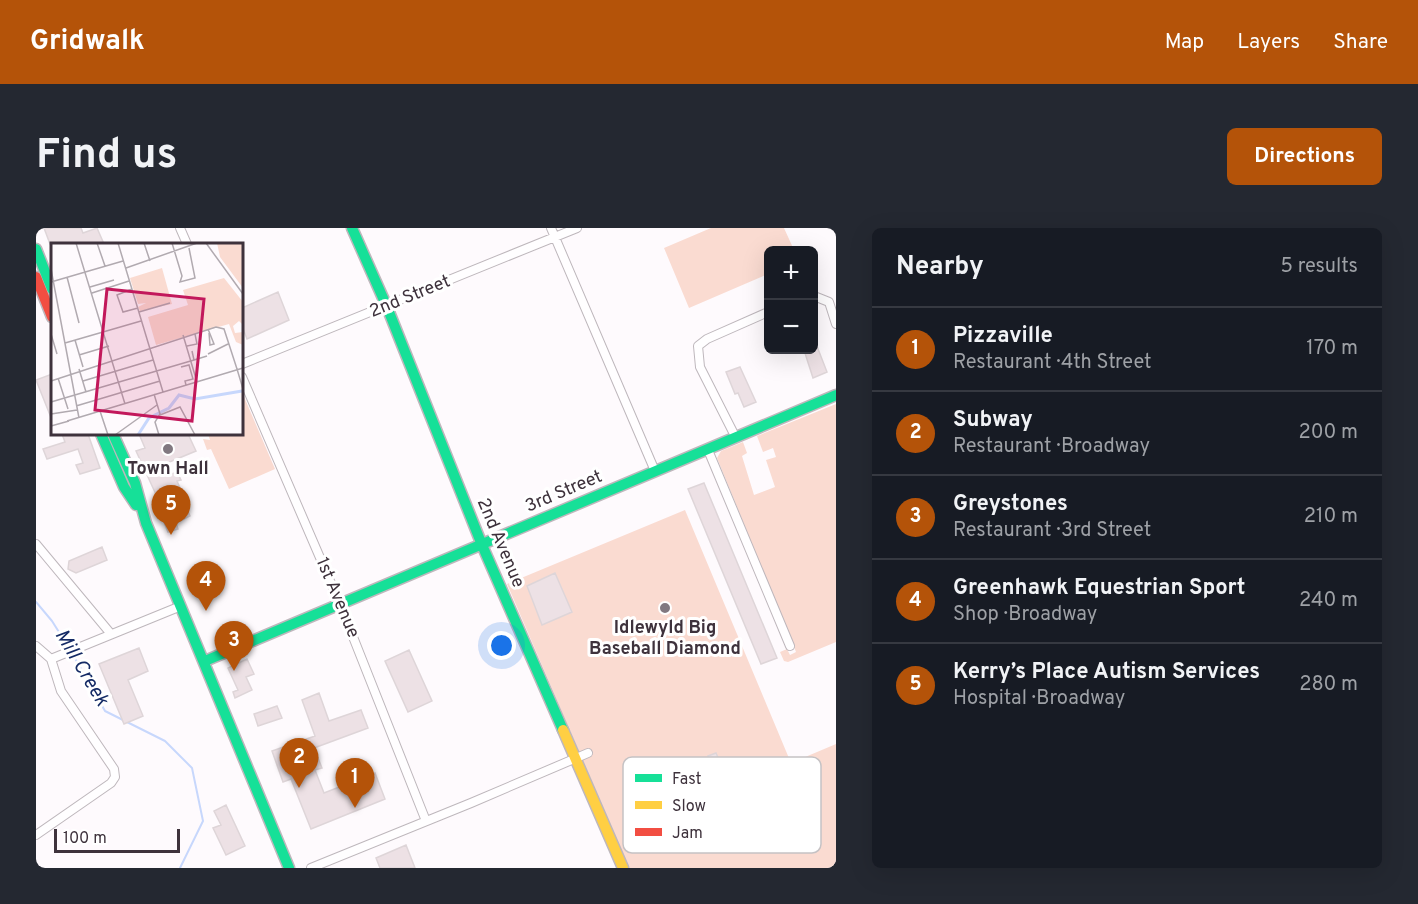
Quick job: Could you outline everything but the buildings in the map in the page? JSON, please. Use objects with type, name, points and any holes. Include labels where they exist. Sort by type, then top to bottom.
[{"type":"street","points":[[180,228],[186,243]]},
{"type":"street","name":"2nd Avenue","points":[[352,228],[387,307],[482,545],[623,868]]},
{"type":"street","points":[[551,228],[655,471]]},
{"type":"street","name":"2nd Street","points":[[243,364],[577,228]]},
{"type":"street","points":[[37,255],[51,288]]},
{"type":"street","points":[[36,277],[51,314]]},
{"type":"street","points":[[818,298],[829,302],[836,324]]},
{"type":"street","points":[[736,438],[700,367],[698,346],[707,339],[764,314]]},
{"type":"street","name":"1st Avenue","points":[[243,379],[340,604],[426,821]]},
{"type":"street","name":"3rd Street","points":[[204,661],[836,395]]},
{"type":"street","points":[[101,435],[124,487],[144,516]]},
{"type":"street","points":[[113,435],[135,483],[144,516],[289,868]]},
{"type":"street","points":[[708,450],[790,646]]},
{"type":"street","points":[[36,544],[111,634]]},
{"type":"street","points":[[51,659],[181,606]]},
{"type":"street","points":[[36,646],[51,659],[61,691],[116,774],[111,783],[36,835]]},
{"type":"street","points":[[311,868],[588,753]]},
{"type":"shaded area","points":[[711,228],[784,228],[792,246],[764,246],[764,276],[689,308],[664,248]]},
{"type":"shaded area","points":[[243,394],[275,469],[229,489],[211,449],[207,450],[203,439],[210,440],[208,435],[243,435]]},
{"type":"shaded area","points":[[836,404],[836,642],[788,662],[784,661],[780,652],[787,649],[790,655],[796,652],[717,458],[721,451],[743,442],[747,453],[742,456],[754,495],[775,487],[766,460],[776,457],[773,448],[763,452],[757,436]]},
{"type":"shaded area","points":[[685,510],[788,757],[623,757],[623,853],[821,853],[821,757],[805,757],[836,744],[836,868],[629,868],[507,584]]},
{"type":"waterway","name":"Mill Creek","points":[[36,602],[52,621],[69,648]]},
{"type":"waterway","name":"Mill Creek","points":[[72,653],[105,711],[165,741],[192,768],[203,821],[180,868]]},
{"type":"traffic: fast","points":[[352,228],[387,307],[482,545],[563,730]]},
{"type":"traffic: fast","points":[[36,249],[51,286]]},
{"type":"traffic: fast","points":[[205,661],[836,395]]},
{"type":"traffic: fast","points":[[101,435],[124,487],[136,505]]},
{"type":"traffic: fast","points":[[113,435],[135,483],[146,523],[289,868]]},
{"type":"traffic: slow","points":[[563,730],[623,868]]},
{"type":"traffic: jam","points":[[36,277],[51,314]]},
{"type":"place","name":"Town Hall","points":[[168,449]]},
{"type":"place","name":"Kerry’s Place Autism Services","points":[[171,535]]},
{"type":"place","name":"Idlewyld Big Baseball Diamond","points":[[665,608]]},
{"type":"place","name":"Greenhawk Equestrian Sport","points":[[206,611]]},
{"type":"place","name":"Greystones","points":[[234,671]]},
{"type":"place","name":"Subway","points":[[299,788]]},
{"type":"place","name":"Pizzaville","points":[[355,808]]}]
